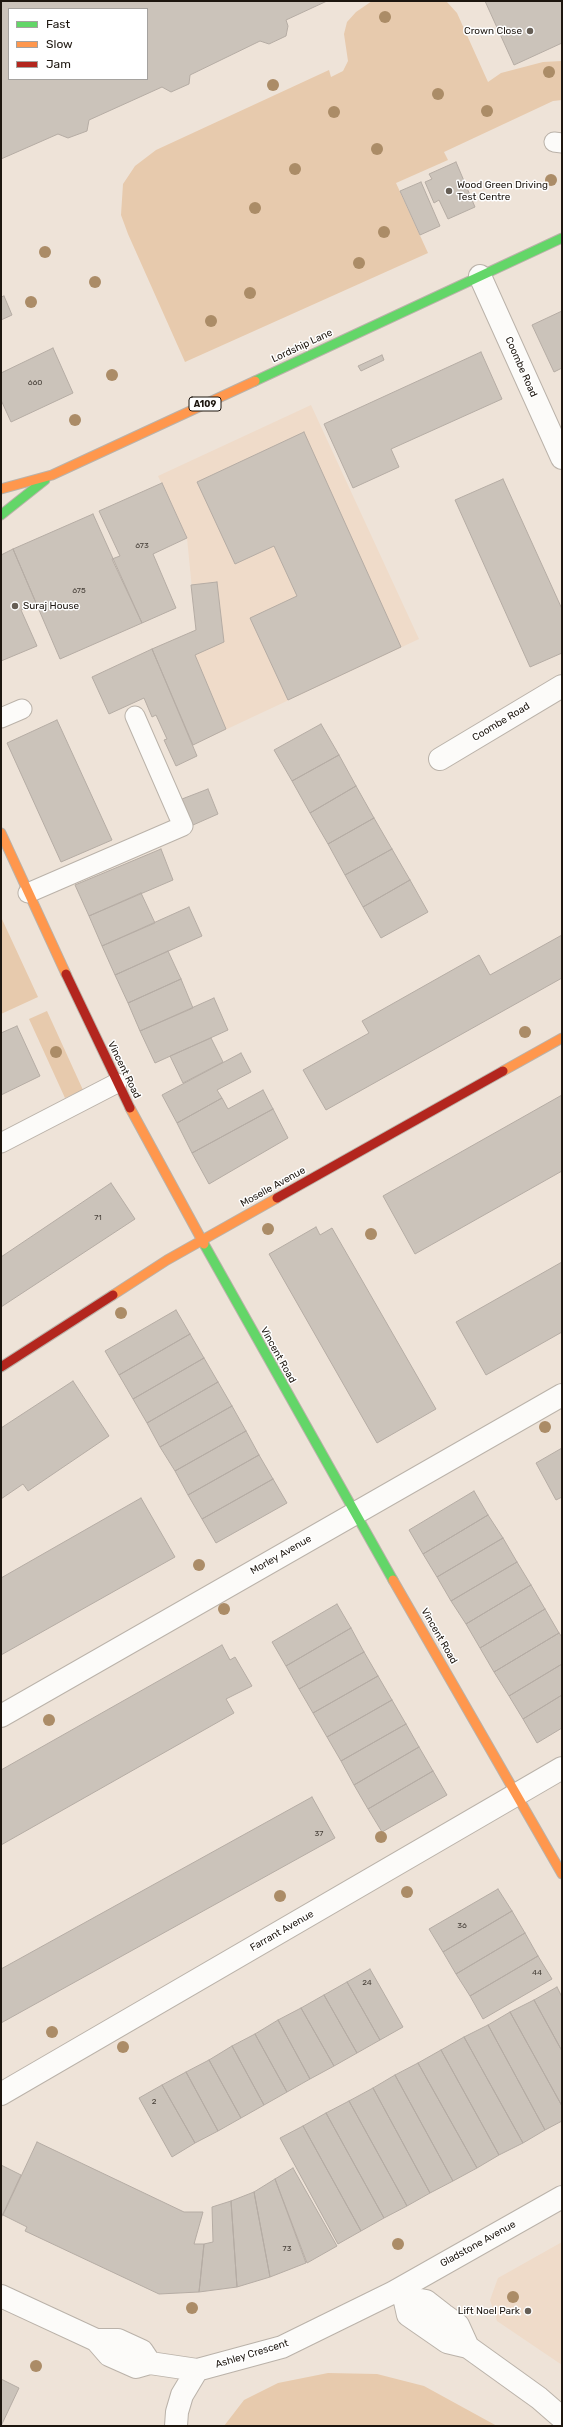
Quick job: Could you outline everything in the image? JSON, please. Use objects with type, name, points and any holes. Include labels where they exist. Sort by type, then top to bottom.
[{"type":"street","name":"Lordship Lane","points":[[1,489],[52,475],[562,238]]},
{"type":"street","name":"Coombe Road","points":[[480,276],[562,458]]},
{"type":"street","name":"Lordship Lane","points":[[1,515],[52,475]]},
{"type":"street","name":"Coombe Road","points":[[440,759],[562,686]]},
{"type":"street","name":"Vincent Road","points":[[1,833],[117,1083],[202,1240],[355,1512],[562,1874]]},
{"type":"street","name":"Moselle Avenue","points":[[1,1367],[167,1260],[562,1038]]},
{"type":"street","name":"Morley Avenue","points":[[1,1716],[355,1512],[562,1395]]},
{"type":"street","name":"Farrant Avenue","points":[[1,2094],[562,1768]]},
{"type":"street","name":"Gladstone Avenue","points":[[399,2294],[562,2196]]},
{"type":"street","points":[[399,2294],[408,2315],[447,2342],[468,2347],[540,2398],[562,2418]]},
{"type":"street","name":"Ashley Crescent","points":[[197,2370],[282,2346],[399,2294]]},
{"type":"street","points":[[1,2296],[96,2340],[118,2340],[142,2351],[150,2363],[197,2370],[182,2395],[177,2412],[176,2426]]},
{"type":"lane","points":[[1,718],[22,709]]},
{"type":"lane","points":[[28,893],[183,826],[135,716]]},
{"type":"lane","points":[[1,1143],[117,1083]]},
{"type":"shaded area","points":[[372,1],[447,2],[457,13],[488,82],[501,73],[543,62],[562,61],[562,100],[553,101],[444,152],[448,160],[396,183],[428,253],[185,362],[121,215],[123,184],[135,166],[156,150],[329,70],[331,77],[343,71],[348,61],[344,34],[347,22],[356,12]]},
{"type":"shaded area","points":[[311,405],[419,639],[193,745],[152,649],[196,630],[187,538],[158,476]]},
{"type":"shaded area","points":[[1,917],[38,997],[1,1014]]},
{"type":"shaded area","points":[[47,1011],[83,1090],[65,1098],[29,1019]]},
{"type":"shaded area","name":"Lift Noel Park","points":[[562,2242],[562,2365],[497,2321],[490,2300],[498,2278]]},
{"type":"shaded area","points":[[328,2373],[377,2374],[424,2386],[497,2426],[224,2426],[244,2400],[278,2383]]},
{"type":"building","points":[[1,1],[327,1],[286,20],[288,26],[286,36],[269,44],[260,41],[190,75],[189,84],[171,92],[162,87],[89,120],[87,131],[68,138],[58,134],[1,159]]},
{"type":"building","name":"Crown Close","points":[[485,1],[562,1],[562,43],[514,65]]},
{"type":"building","name":"Wood Green Driving Test Centre","points":[[456,162],[475,207],[448,219],[439,200],[434,203],[425,182],[432,179],[429,174]]},
{"type":"building","points":[[421,182],[440,226],[420,235],[400,191]]},
{"type":"building","points":[[4,296],[12,315],[1,320],[1,297]]},
{"type":"building","points":[[562,311],[562,368],[554,372],[532,325]]},
{"type":"building","points":[[53,348],[73,393],[11,422],[1,400],[1,373]]},
{"type":"building","points":[[481,352],[502,399],[391,449],[399,467],[353,488],[324,424]]},
{"type":"building","points":[[382,355],[384,360],[361,371],[358,366]]},
{"type":"building","points":[[304,432],[401,647],[288,700],[250,618],[297,596],[274,546],[235,564],[197,482]]},
{"type":"building","points":[[503,479],[562,609],[562,653],[530,667],[455,500]]},
{"type":"building","points":[[162,483],[187,538],[153,554],[176,608],[142,623],[112,559],[120,556],[99,511]]},
{"type":"building","points":[[93,514],[142,623],[60,659],[13,549]]},
{"type":"building","name":"Suraj House","points":[[13,549],[36,603],[21,610],[37,646],[1,661],[1,555]]},
{"type":"building","points":[[217,582],[224,642],[195,655],[226,729],[193,745],[152,649],[196,630],[191,585]]},
{"type":"building","points":[[152,649],[197,756],[176,766],[164,740],[167,739],[156,715],[152,717],[144,698],[109,714],[92,677]]},
{"type":"building","points":[[57,720],[112,840],[61,862],[7,743]]},
{"type":"building","points":[[321,724],[339,755],[292,781],[274,750]]},
{"type":"building","points":[[339,755],[356,786],[310,813],[292,781]]},
{"type":"building","points":[[356,786],[374,818],[328,844],[310,813]]},
{"type":"building","points":[[208,789],[218,814],[193,825],[182,799]]},
{"type":"building","points":[[374,818],[392,849],[345,875],[328,844]]},
{"type":"building","points":[[161,849],[173,880],[89,916],[75,885]]},
{"type":"building","points":[[392,849],[410,880],[363,907],[345,875]]},
{"type":"building","points":[[410,880],[428,912],[381,938],[363,907]]},
{"type":"building","points":[[141,893],[155,923],[102,946],[89,916]]},
{"type":"building","points":[[189,907],[202,936],[115,975],[102,946]]},
{"type":"building","points":[[562,935],[562,978],[326,1110],[303,1070],[369,1033],[362,1021],[479,955],[490,975]]},
{"type":"building","points":[[168,951],[181,979],[128,1003],[115,975]]},
{"type":"building","points":[[181,979],[193,1008],[140,1031],[128,1003]]},
{"type":"building","points":[[214,998],[228,1030],[155,1063],[140,1031]]},
{"type":"building","points":[[17,1026],[40,1076],[1,1095],[1,1033]]},
{"type":"building","points":[[211,1038],[223,1062],[183,1083],[170,1056]]},
{"type":"building","points":[[241,1053],[251,1072],[217,1090],[222,1098],[177,1123],[162,1095]]},
{"type":"building","points":[[263,1090],[273,1109],[192,1153],[177,1123],[222,1098],[228,1109]]},
{"type":"building","points":[[562,1095],[562,1171],[415,1254],[383,1196]]},
{"type":"building","points":[[273,1109],[288,1138],[209,1184],[192,1153]]},
{"type":"building","points":[[111,1183],[135,1219],[1,1307],[1,1257]]},
{"type":"building","points":[[316,1227],[320,1235],[332,1228],[436,1409],[377,1443],[269,1254]]},
{"type":"building","points":[[562,1262],[562,1332],[486,1375],[456,1322]]},
{"type":"building","points":[[176,1310],[190,1334],[119,1375],[105,1351]]},
{"type":"building","points":[[190,1334],[204,1358],[133,1399],[119,1375]]},
{"type":"building","points":[[204,1358],[218,1382],[147,1423],[133,1399]]},
{"type":"building","points":[[73,1381],[109,1436],[28,1491],[23,1484],[1,1499],[1,1428]]},
{"type":"building","points":[[218,1382],[232,1406],[160,1447],[147,1423]]},
{"type":"building","points":[[232,1406],[246,1431],[175,1471],[160,1447]]},
{"type":"building","points":[[246,1431],[259,1455],[188,1495],[175,1471]]},
{"type":"building","points":[[562,1448],[562,1497],[556,1500],[536,1463]]},
{"type":"building","points":[[259,1455],[273,1479],[202,1519],[188,1495]]},
{"type":"building","points":[[273,1479],[287,1503],[216,1543],[202,1519]]},
{"type":"building","points":[[474,1491],[488,1515],[423,1554],[409,1530]]},
{"type":"building","points":[[141,1498],[175,1557],[1,1655],[1,1578]]},
{"type":"building","points":[[488,1515],[503,1538],[437,1577],[423,1554]]},
{"type":"building","points":[[503,1538],[517,1562],[451,1601],[437,1577]]},
{"type":"building","points":[[517,1562],[531,1585],[466,1624],[451,1601]]},
{"type":"building","points":[[531,1585],[545,1609],[480,1648],[466,1624]]},
{"type":"building","points":[[337,1604],[351,1628],[286,1666],[272,1642]]},
{"type":"building","points":[[545,1609],[559,1633],[494,1672],[480,1648]]},
{"type":"building","points":[[351,1628],[364,1652],[299,1689],[286,1666]]},
{"type":"building","points":[[559,1633],[562,1637],[562,1664],[509,1696],[494,1672]]},
{"type":"building","points":[[222,1645],[230,1660],[235,1657],[252,1686],[226,1699],[234,1713],[1,1845],[1,1770]]},
{"type":"building","points":[[364,1652],[378,1676],[313,1713],[299,1689]]},
{"type":"building","points":[[562,1664],[562,1695],[523,1719],[509,1696]]},
{"type":"building","points":[[378,1676],[392,1700],[327,1737],[313,1713]]},
{"type":"building","points":[[562,1695],[562,1728],[537,1743],[523,1719]]},
{"type":"building","points":[[392,1700],[406,1724],[341,1761],[327,1737]]},
{"type":"building","points":[[406,1724],[419,1747],[354,1785],[341,1761]]},
{"type":"building","points":[[419,1747],[433,1771],[368,1809],[354,1785]]},
{"type":"building","points":[[433,1771],[447,1795],[382,1832],[368,1809]]},
{"type":"building","points":[[312,1797],[335,1838],[1,2023],[1,1969]]},
{"type":"building","points":[[498,1889],[512,1911],[443,1952],[429,1929]]},
{"type":"building","points":[[512,1911],[525,1933],[456,1974],[443,1952]]},
{"type":"building","points":[[525,1933],[538,1956],[470,1996],[456,1974]]},
{"type":"building","points":[[538,1956],[552,1979],[483,2019],[470,1996]]},
{"type":"building","points":[[370,1969],[403,2027],[380,2040],[347,1982]]},
{"type":"building","points":[[347,1982],[380,2040],[357,2053],[324,1995]]},
{"type":"building","points":[[557,1987],[562,1997],[562,2051],[534,2000]]},
{"type":"building","points":[[324,1995],[357,2053],[334,2066],[301,2008]]},
{"type":"building","points":[[534,2000],[562,2051],[562,2106],[510,2012]]},
{"type":"building","points":[[301,2008],[334,2066],[310,2079],[278,2020]]},
{"type":"building","points":[[510,2012],[562,2106],[562,2121],[545,2130],[488,2025]]},
{"type":"building","points":[[278,2020],[310,2079],[287,2092],[255,2034]]},
{"type":"building","points":[[488,2025],[545,2130],[523,2143],[464,2037]]},
{"type":"building","points":[[255,2034],[287,2092],[264,2105],[232,2046]]},
{"type":"building","points":[[464,2037],[523,2143],[499,2155],[441,2050]]},
{"type":"building","points":[[232,2046],[264,2105],[241,2118],[209,2060]]},
{"type":"building","points":[[441,2050],[499,2155],[477,2168],[418,2063]]},
{"type":"building","points":[[209,2060],[241,2118],[218,2131],[186,2072]]},
{"type":"building","points":[[418,2063],[477,2168],[453,2181],[395,2075]]},
{"type":"building","points":[[186,2072],[218,2131],[195,2143],[162,2085]]},
{"type":"building","points":[[395,2075],[453,2181],[430,2193],[373,2088]]},
{"type":"building","points":[[162,2085],[195,2143],[172,2157],[139,2098]]},
{"type":"building","points":[[373,2088],[430,2193],[407,2206],[349,2101]]},
{"type":"building","points":[[349,2101],[407,2206],[384,2218],[326,2113]]},
{"type":"building","points":[[326,2113],[384,2218],[361,2231],[303,2126]]},
{"type":"building","points":[[303,2126],[361,2231],[338,2244],[280,2138]]},
{"type":"building","points":[[37,2142],[184,2212],[203,2212],[194,2244],[204,2244],[199,2292],[159,2294],[25,2231],[27,2227],[3,2215]]},
{"type":"building","points":[[1,2165],[21,2175],[1,2218]]},
{"type":"building","points":[[293,2168],[337,2246],[307,2263],[275,2179]]},
{"type":"building","points":[[275,2179],[306,2263],[270,2277],[254,2192]]},
{"type":"building","points":[[254,2192],[270,2277],[237,2287],[231,2201]]},
{"type":"building","points":[[231,2201],[237,2287],[199,2292],[204,2244],[213,2242],[212,2207]]},
{"type":"building","points":[[1,2379],[19,2388],[1,2426]]},
{"type":"traffic: fast","points":[[255,381],[562,238]]},
{"type":"traffic: fast","points":[[1,515],[45,480]]},
{"type":"traffic: fast","points":[[204,1244],[393,1580]]},
{"type":"traffic: slow","points":[[1,489],[52,475],[255,381]]},
{"type":"traffic: slow","points":[[1,833],[66,974]]},
{"type":"traffic: slow","points":[[503,1071],[562,1038]]},
{"type":"traffic: slow","points":[[130,1108],[204,1244]]},
{"type":"traffic: slow","points":[[113,1295],[167,1260],[277,1198]]},
{"type":"traffic: slow","points":[[393,1580],[562,1874]]},
{"type":"traffic: jam","points":[[66,974],[130,1108]]},
{"type":"traffic: jam","points":[[277,1198],[503,1071]]},
{"type":"traffic: jam","points":[[1,1367],[113,1295]]},
{"type":"place","name":"Crown Close","points":[[530,31]]},
{"type":"place","name":"Wood Green Driving Test Centre","points":[[449,191]]},
{"type":"place","name":"Suraj House","points":[[15,606]]},
{"type":"place","name":"Lift Noel Park","points":[[528,2311]]}]
